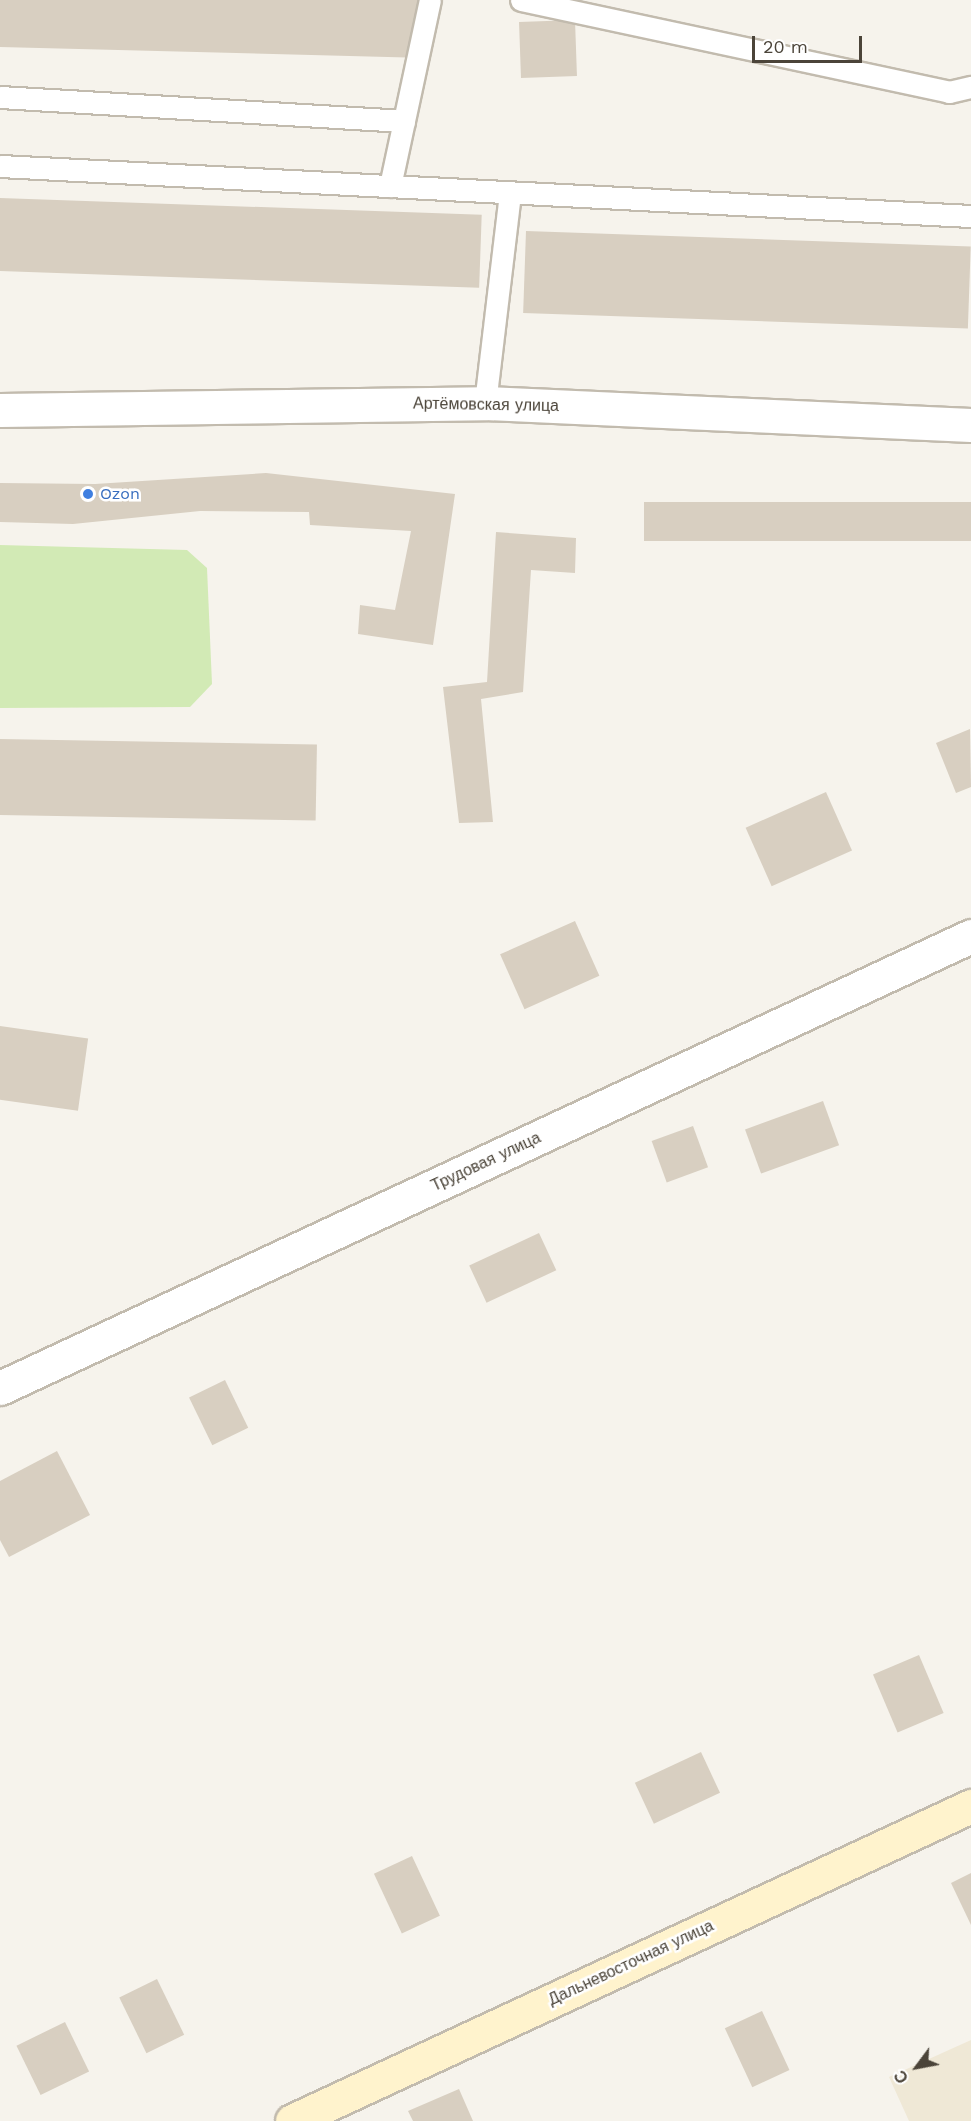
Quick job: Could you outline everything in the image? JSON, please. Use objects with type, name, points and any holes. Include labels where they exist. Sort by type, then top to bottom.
[{"type":"main road","name":"Дальневосточная улица","points":[[292,2121],[971,1806]]},
{"type":"street","name":"Артёмовская улица","points":[[0,410],[485,403],[971,425]]},
{"type":"street","name":"Трудовая улица","points":[[0,1388],[971,936]]},
{"type":"lane","points":[[390,186],[430,0]]},
{"type":"lane","points":[[521,0],[949,92],[971,87]]},
{"type":"lane","points":[[0,98],[404,121]]},
{"type":"lane","points":[[0,166],[971,216]]},
{"type":"lane","points":[[485,403],[510,192]]},
{"type":"shaded area","points":[[971,2040],[971,2121],[909,2121],[889,2077]]},
{"type":"green space","points":[[0,545],[187,550],[207,568],[212,684],[190,707],[0,708]]},
{"type":"building","points":[[0,0],[428,0],[426,58],[0,47]]},
{"type":"building","points":[[575,20],[577,76],[521,78],[519,22]]},
{"type":"building","points":[[0,198],[482,215],[479,288],[0,271]]},
{"type":"building","points":[[526,231],[971,247],[968,328],[523,313]]},
{"type":"building","points":[[266,473],[455,494],[433,645],[358,634],[360,605],[395,610],[411,531],[310,525],[309,512],[200,511],[73,524],[0,522],[0,483],[95,484]]},
{"type":"building","points":[[644,502],[971,502],[971,541],[644,541]]},
{"type":"building","points":[[496,532],[576,538],[575,573],[531,570],[523,692],[481,699],[493,822],[459,823],[443,687],[487,682]]},
{"type":"building","points":[[970,729],[971,787],[956,793],[936,743]]},
{"type":"building","points":[[0,739],[317,745],[316,821],[0,815]]},
{"type":"building","points":[[826,792],[852,850],[772,886],[746,828]]},
{"type":"building","points":[[575,921],[599,976],[524,1009],[500,954]]},
{"type":"building","points":[[0,1026],[88,1038],[78,1111],[0,1100]]},
{"type":"building","points":[[823,1101],[839,1145],[761,1174],[745,1129]]},
{"type":"building","points":[[693,1126],[708,1167],[667,1182],[652,1141]]},
{"type":"building","points":[[539,1233],[556,1270],[487,1303],[469,1266]]},
{"type":"building","points":[[225,1380],[248,1428],[212,1445],[189,1398]]},
{"type":"building","points":[[57,1451],[90,1515],[9,1557],[0,1540],[0,1481]]},
{"type":"building","points":[[919,1655],[944,1713],[898,1733],[873,1675]]},
{"type":"building","points":[[701,1752],[720,1793],[654,1824],[635,1783]]},
{"type":"building","points":[[412,1856],[440,1916],[402,1934],[374,1874]]},
{"type":"building","points":[[971,1873],[971,1925],[951,1883]]},
{"type":"building","points":[[157,1979],[184,2035],[146,2053],[119,1997]]},
{"type":"building","points":[[762,2011],[789,2070],[752,2087],[725,2028]]},
{"type":"building","points":[[65,2022],[89,2071],[41,2095],[16,2046]]},
{"type":"building","points":[[459,2089],[473,2121],[413,2121],[408,2111]]},
{"type":"place","name":"Ozon","points":[[88,494]]}]
